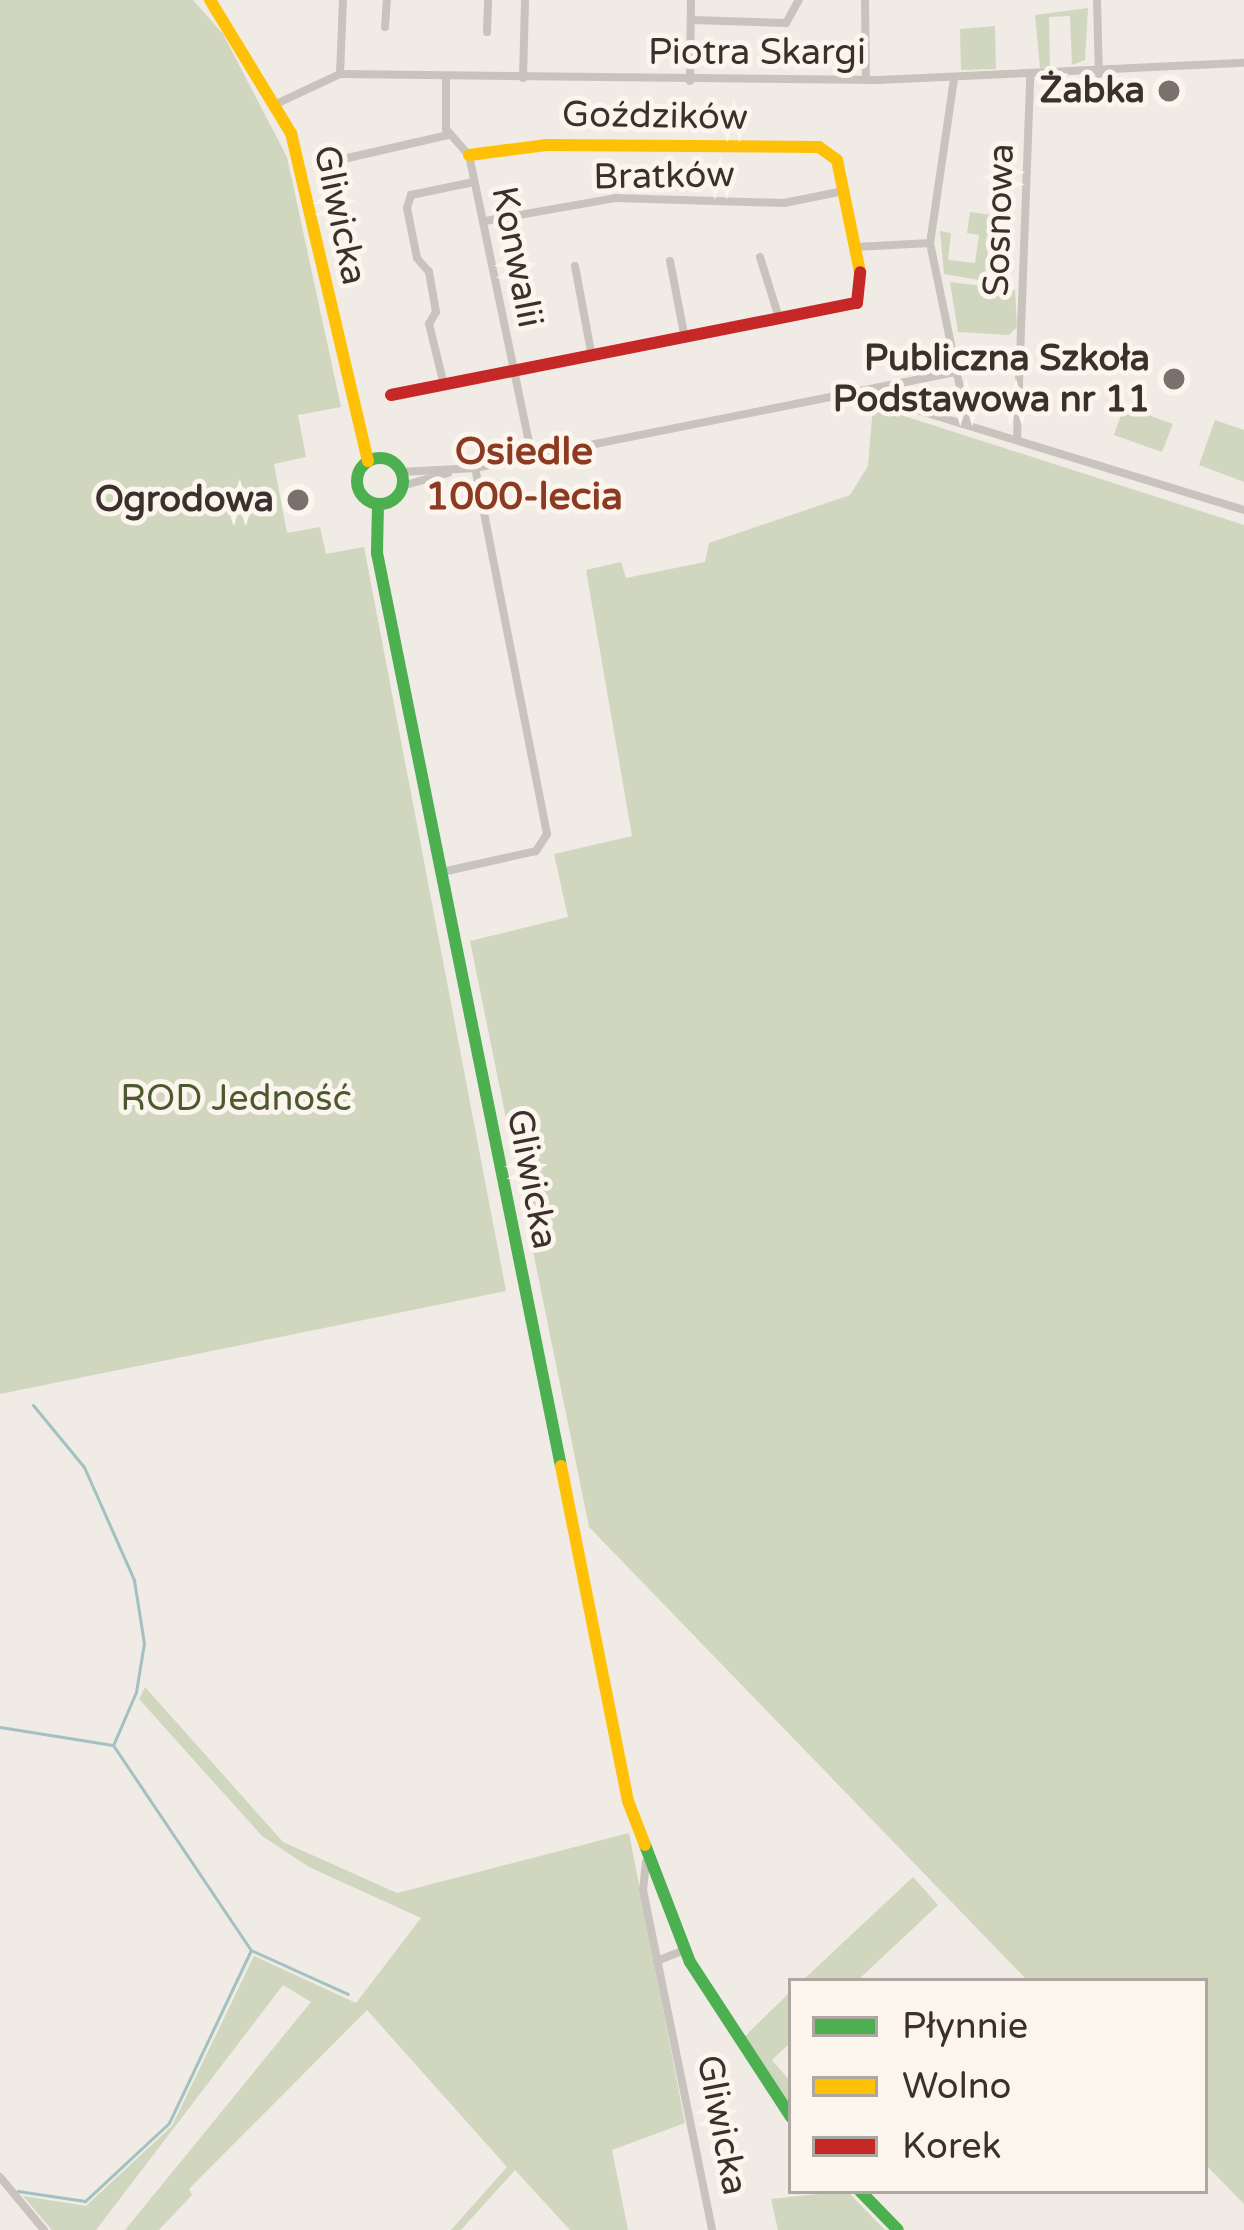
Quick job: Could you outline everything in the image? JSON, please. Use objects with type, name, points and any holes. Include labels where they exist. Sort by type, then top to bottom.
[{"type":"main road","name":"Gliwicka","points":[[210,0],[276,104],[297,154],[352,418],[368,461],[357,484],[378,504],[377,553],[609,1719],[646,1862],[684,1951],[737,2044],[788,2112]]},
{"type":"main road","name":"Goździków","points":[[470,155],[546,145],[819,147],[837,160],[844,191]]},
{"type":"main road","points":[[391,394],[686,341],[857,303],[863,285],[844,191]]},
{"type":"main road","points":[[368,461],[387,460],[401,480],[378,504]]},
{"type":"main road","points":[[863,2194],[898,2230]]},
{"type":"street","points":[[340,74],[344,0]]},
{"type":"street","points":[[385,27],[387,0]]},
{"type":"street","points":[[487,32],[488,0]]},
{"type":"street","points":[[523,78],[524,0]]},
{"type":"street","points":[[690,81],[691,0]]},
{"type":"street","points":[[691,20],[787,23],[800,0]]},
{"type":"street","points":[[865,0],[866,80]]},
{"type":"street","points":[[1096,0],[1099,74]]},
{"type":"street","name":"Piotra Skargi","points":[[276,104],[340,74],[690,81],[954,79],[1244,63]]},
{"type":"street","name":"Sosnowa","points":[[1018,438],[1030,75]]},
{"type":"street","points":[[338,160],[449,135],[446,76]]},
{"type":"street","points":[[954,79],[930,243],[968,423]]},
{"type":"street","name":"Konwalii","points":[[449,135],[470,155],[532,456]]},
{"type":"street","points":[[444,385],[429,324],[436,312],[428,272],[417,258],[407,208],[411,195],[475,182]]},
{"type":"street","name":"Bratków","points":[[485,220],[615,198],[784,202],[844,191]]},
{"type":"street","points":[[855,247],[930,243]]},
{"type":"street","points":[[760,257],[778,318]]},
{"type":"street","points":[[670,262],[686,341]]},
{"type":"street","points":[[575,266],[592,358]]},
{"type":"street","points":[[401,480],[956,372]]},
{"type":"street","points":[[861,394],[1244,510]]},
{"type":"street","points":[[440,872],[536,851],[547,834],[475,468]]},
{"type":"street","name":"Gliwicka","points":[[646,1862],[643,1890],[712,2230]]},
{"type":"street","points":[[657,1961],[684,1951]]},
{"type":"street","points":[[0,2177],[44,2230]]},
{"type":"green space","name":"ROD Jedność","points":[[0,0],[193,0],[223,34],[287,157],[341,407],[298,415],[306,457],[274,464],[287,533],[320,527],[326,554],[364,547],[506,1291],[0,1394]]},
{"type":"green space","points":[[1088,8],[1085,60],[1072,65],[1070,16],[1049,17],[1050,67],[1040,68],[1035,15]]},
{"type":"green space","points":[[995,26],[996,69],[961,70],[960,29]]},
{"type":"green space","points":[[970,212],[993,215],[984,281],[944,274],[940,231],[951,233],[948,260],[975,263],[979,235],[967,233]]},
{"type":"green space","points":[[950,282],[1015,290],[1017,327],[1009,335],[958,332]]},
{"type":"green space","points":[[873,406],[1244,525],[1244,2204],[1208,2167],[1208,1978],[1025,1978],[589,1527],[470,941],[568,917],[554,854],[632,836],[586,570],[621,562],[626,578],[705,562],[709,543],[850,495],[868,466]]},
{"type":"green space","points":[[1124,406],[1173,424],[1162,452],[1114,435]]},
{"type":"green space","points":[[1215,420],[1244,430],[1244,482],[1199,465]]},
{"type":"green space","points":[[145,1687],[283,1842],[397,1893],[629,1833],[685,2123],[612,2150],[628,2230],[570,2230],[515,2170],[461,2230],[451,2230],[507,2167],[367,2010],[189,2189],[192,2195],[159,2230],[125,2230],[311,2002],[283,1985],[96,2230],[52,2230],[23,2196],[86,2206],[172,2126],[254,1956],[356,2003],[421,1918],[309,1867],[262,1836],[139,1699]]},
{"type":"green space","points":[[913,1877],[938,1905],[860,1978],[805,1978]]},
{"type":"green space","points":[[788,1994],[788,2045],[772,2060],[788,2079],[788,2102],[742,2039]]},
{"type":"green space","points":[[850,2194],[885,2230],[778,2230],[771,2199]]},
{"type":"waterway","points":[[33,1405],[84,1467],[134,1580],[144,1643],[136,1692],[114,1743]]},
{"type":"waterway","points":[[0,1727],[113,1745],[251,1950],[169,2123],[85,2201],[18,2191]]},
{"type":"waterway","points":[[253,1951],[348,1994]]},
{"type":"traffic: fast","points":[[380,458],[396,465],[403,481],[396,497],[380,504],[364,497],[357,481],[364,465],[380,458]]},
{"type":"traffic: fast","points":[[378,504],[377,553],[561,1466]]},
{"type":"traffic: fast","points":[[645,1845],[690,1962],[788,2112]]},
{"type":"traffic: fast","points":[[863,2194],[898,2230]]},
{"type":"traffic: slow","points":[[210,0],[291,133],[368,461]]},
{"type":"traffic: slow","points":[[469,155],[546,145],[819,147],[837,160],[860,272]]},
{"type":"traffic: slow","points":[[561,1466],[628,1801],[645,1845]]},
{"type":"traffic: jam","points":[[391,395],[857,303],[860,272]]},
{"type":"place","name":"Żabka","points":[[1169,91]]},
{"type":"place","name":"Publiczna Szkoła Podstawowa nr 11","points":[[1174,379]]},
{"type":"place","name":"Ogrodowa","points":[[298,500]]},
{"type":"district","name":"Osiedle 1000-lecia","points":[[524,476]]}]
